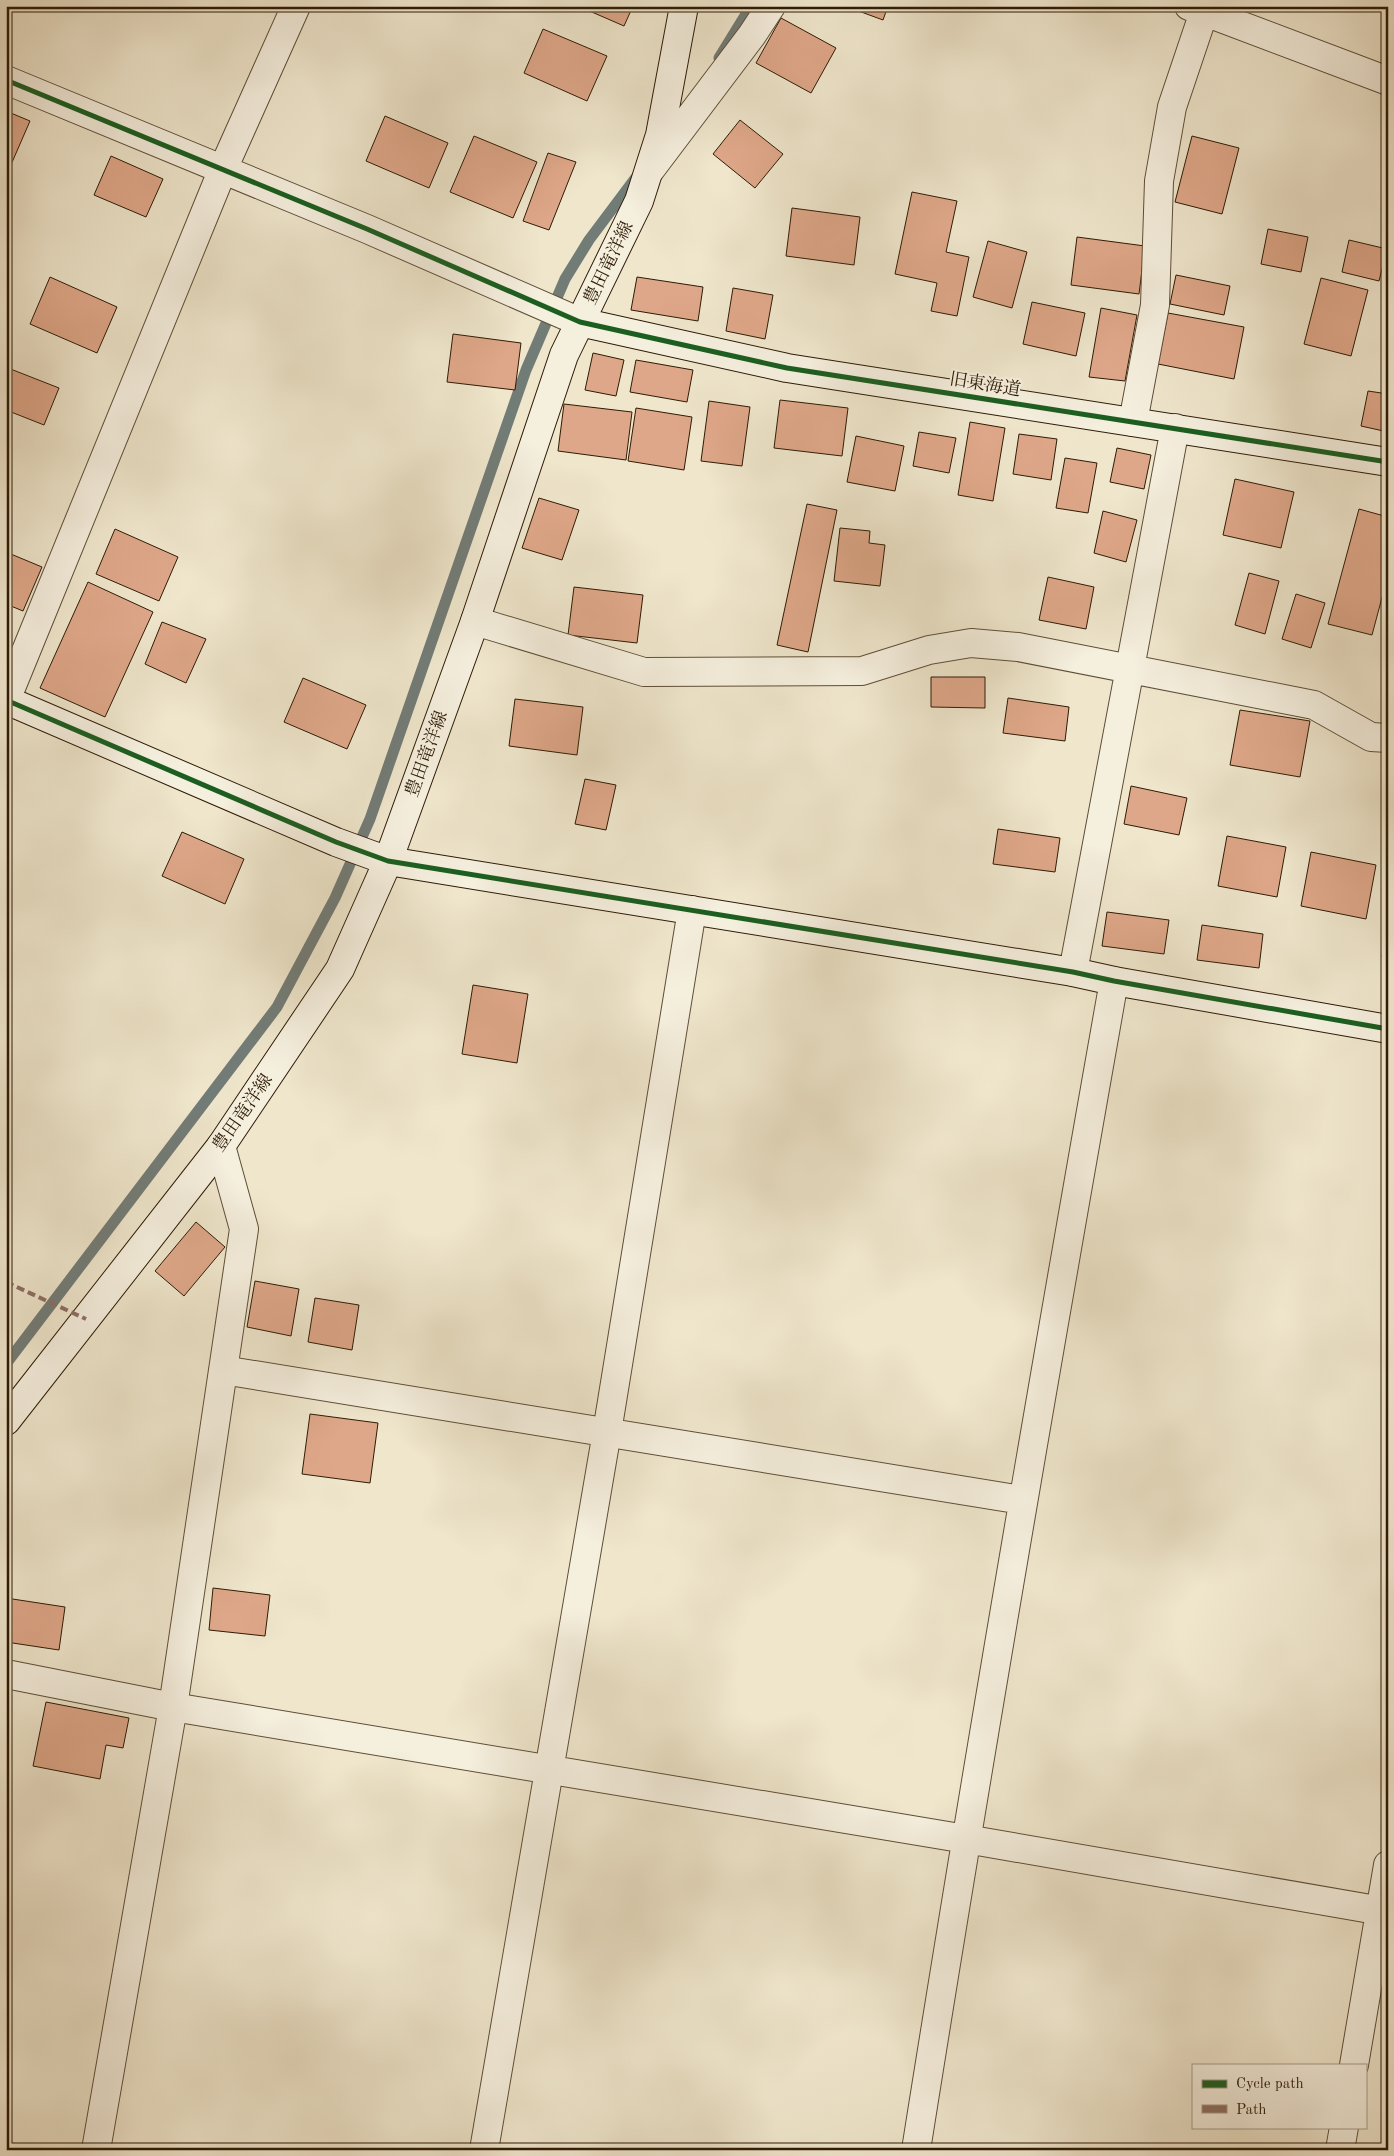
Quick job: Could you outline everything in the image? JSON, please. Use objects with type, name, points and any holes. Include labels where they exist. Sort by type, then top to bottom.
[{"type":"street","points":[[296,6],[223,169],[6,700],[336,842],[388,861],[1073,972],[1114,981],[1388,1029]]},
{"type":"street","name":"豊田竜洋線","points":[[6,1422],[220,1146],[340,969],[388,861],[475,621],[564,355],[639,200],[660,135],[684,6]]},
{"type":"street","points":[[648,174],[752,35],[771,6]]},
{"type":"street","points":[[1133,422],[1155,305],[1159,181],[1170,116],[1199,8],[1388,81]]},
{"type":"street","name":"旧東海道","points":[[6,80],[223,169],[580,322],[787,368],[1388,462]]},
{"type":"street","points":[[1073,972],[1175,428]]},
{"type":"street","points":[[475,621],[644,672],[862,670],[929,650],[971,643],[1018,647],[1314,706],[1371,737],[1388,738]]},
{"type":"street","points":[[484,2150],[606,1432],[692,910]]},
{"type":"street","points":[[916,2150],[1022,1500],[1114,981]]},
{"type":"street","points":[[96,2150],[173,1707],[244,1229],[220,1146]]},
{"type":"street","points":[[223,1370],[1022,1500]]},
{"type":"street","points":[[6,1674],[173,1707],[966,1839],[1384,1911]]},
{"type":"street","points":[[1354,2064],[1384,1911],[1388,1865]]},
{"type":"street","points":[[1340,2150],[1344,2128]]},
{"type":"building","points":[[578,6],[633,6],[624,26]]},
{"type":"building","points":[[845,6],[888,6],[883,20]]},
{"type":"building","points":[[781,18],[836,48],[811,93],[756,63]]},
{"type":"building","points":[[543,29],[607,56],[587,101],[524,73]]},
{"type":"building","points":[[6,111],[30,121],[10,167],[6,166]]},
{"type":"building","points":[[385,116],[448,143],[429,188],[366,161]]},
{"type":"building","points":[[740,120],[783,154],[755,188],[713,154]]},
{"type":"building","points":[[474,136],[537,162],[513,218],[450,192]]},
{"type":"building","points":[[1192,136],[1239,148],[1222,214],[1175,202]]},
{"type":"building","points":[[548,153],[576,162],[549,230],[523,221]]},
{"type":"building","points":[[111,156],[163,179],[146,217],[94,195]]},
{"type":"building","points":[[912,192],[957,201],[946,252],[969,257],[957,316],[931,311],[937,283],[895,274]]},
{"type":"building","points":[[792,208],[860,217],[854,265],[786,256]]},
{"type":"building","points":[[1268,229],[1308,237],[1301,272],[1261,264]]},
{"type":"building","points":[[1077,237],[1145,246],[1139,294],[1071,285]]},
{"type":"building","points":[[1349,240],[1387,249],[1379,281],[1342,272]]},
{"type":"building","points":[[988,241],[1027,252],[1012,308],[973,297]]},
{"type":"building","points":[[1176,275],[1230,286],[1224,315],[1170,304]]},
{"type":"building","points":[[50,277],[117,307],[97,353],[30,324]]},
{"type":"building","points":[[637,277],[703,287],[698,321],[631,310]]},
{"type":"building","points":[[1321,278],[1368,290],[1351,356],[1304,344]]},
{"type":"building","points":[[733,288],[773,295],[765,339],[726,331]]},
{"type":"building","points":[[1032,302],[1085,313],[1076,356],[1023,344]]},
{"type":"building","points":[[1101,308],[1137,315],[1125,381],[1089,377]]},
{"type":"building","points":[[1168,313],[1244,327],[1234,379],[1158,364]]},
{"type":"building","points":[[453,334],[521,343],[515,390],[447,382]]},
{"type":"building","points":[[593,353],[624,360],[616,396],[585,390]]},
{"type":"building","points":[[636,360],[693,370],[687,402],[630,392]]},
{"type":"building","points":[[8,368],[59,388],[44,425],[6,410],[6,372]]},
{"type":"building","points":[[1368,391],[1388,394],[1388,432],[1361,426]]},
{"type":"building","points":[[780,400],[848,408],[842,456],[774,448]]},
{"type":"building","points":[[709,401],[750,407],[742,466],[701,461]]},
{"type":"building","points":[[564,404],[632,412],[626,460],[558,451]]},
{"type":"building","points":[[636,408],[692,417],[684,470],[628,461]]},
{"type":"building","points":[[970,422],[1005,428],[993,501],[958,495]]},
{"type":"building","points":[[919,432],[956,438],[949,473],[913,466]]},
{"type":"building","points":[[1019,434],[1057,439],[1051,480],[1013,474]]},
{"type":"building","points":[[856,436],[904,446],[895,491],[847,482]]},
{"type":"building","points":[[1117,448],[1151,455],[1144,489],[1110,482]]},
{"type":"building","points":[[1065,458],[1097,463],[1088,513],[1056,508]]},
{"type":"building","points":[[1235,479],[1294,492],[1281,548],[1223,535]]},
{"type":"building","points":[[539,498],[579,510],[562,560],[522,548]]},
{"type":"building","points":[[807,504],[837,510],[808,652],[777,645]]},
{"type":"building","points":[[1359,509],[1388,517],[1388,575],[1372,635],[1328,624]]},
{"type":"building","points":[[1103,511],[1137,520],[1126,562],[1094,553]]},
{"type":"building","points":[[840,528],[870,531],[869,543],[885,545],[880,586],[834,581]]},
{"type":"building","points":[[115,529],[178,557],[159,601],[96,574]]},
{"type":"building","points":[[6,552],[42,567],[23,611],[6,604]]},
{"type":"building","points":[[1249,573],[1279,581],[1265,634],[1235,625]]},
{"type":"building","points":[[1048,577],[1094,587],[1086,629],[1039,620]]},
{"type":"building","points":[[88,582],[153,612],[105,717],[40,688]]},
{"type":"building","points":[[574,587],[643,595],[637,643],[568,635]]},
{"type":"building","points":[[1296,594],[1325,603],[1311,648],[1282,639]]},
{"type":"building","points":[[162,622],[206,639],[186,683],[145,664]]},
{"type":"building","points":[[931,677],[985,677],[985,708],[931,707]]},
{"type":"building","points":[[303,678],[366,705],[347,749],[284,722]]},
{"type":"building","points":[[1008,698],[1069,707],[1065,741],[1003,733]]},
{"type":"building","points":[[515,699],[583,707],[577,755],[509,746]]},
{"type":"building","points":[[1240,710],[1310,721],[1300,777],[1230,765]]},
{"type":"building","points":[[585,779],[616,785],[606,830],[575,824]]},
{"type":"building","points":[[1131,786],[1187,798],[1179,835],[1124,824]]},
{"type":"building","points":[[998,829],[1060,838],[1055,872],[993,864]]},
{"type":"building","points":[[182,832],[244,859],[225,904],[162,876]]},
{"type":"building","points":[[1227,836],[1286,847],[1277,897],[1218,886]]},
{"type":"building","points":[[1311,852],[1376,865],[1366,919],[1301,906]]},
{"type":"building","points":[[1107,912],[1169,920],[1164,954],[1102,946]]},
{"type":"building","points":[[1202,925],[1263,934],[1259,968],[1197,960]]},
{"type":"building","points":[[1388,925],[1388,958],[1382,957]]},
{"type":"building","points":[[473,985],[528,994],[517,1063],[462,1054]]},
{"type":"building","points":[[196,1222],[225,1247],[184,1296],[155,1271]]},
{"type":"building","points":[[255,1281],[299,1289],[291,1336],[247,1327]]},
{"type":"building","points":[[315,1298],[359,1305],[352,1350],[308,1342]]},
{"type":"building","points":[[310,1414],[378,1423],[370,1483],[302,1474]]},
{"type":"building","points":[[213,1588],[270,1595],[265,1636],[209,1630]]},
{"type":"building","points":[[6,1598],[65,1607],[59,1650],[6,1642]]},
{"type":"building","points":[[46,1702],[129,1718],[123,1748],[106,1745],[100,1779],[33,1766]]},
{"type":"waterway","points":[[719,58],[751,6]]},
{"type":"waterway","points":[[6,1364],[277,1007],[335,898],[370,819],[526,370],[565,279],[589,240],[637,176]]},
{"type":"marked path","points":[[6,1282],[86,1319]]},
{"type":"cycle path","points":[[6,80],[367,229],[580,322],[787,368],[1388,462]]},
{"type":"cycle path","points":[[6,700],[336,842],[388,861],[1073,972],[1114,981],[1388,1029]]}]
